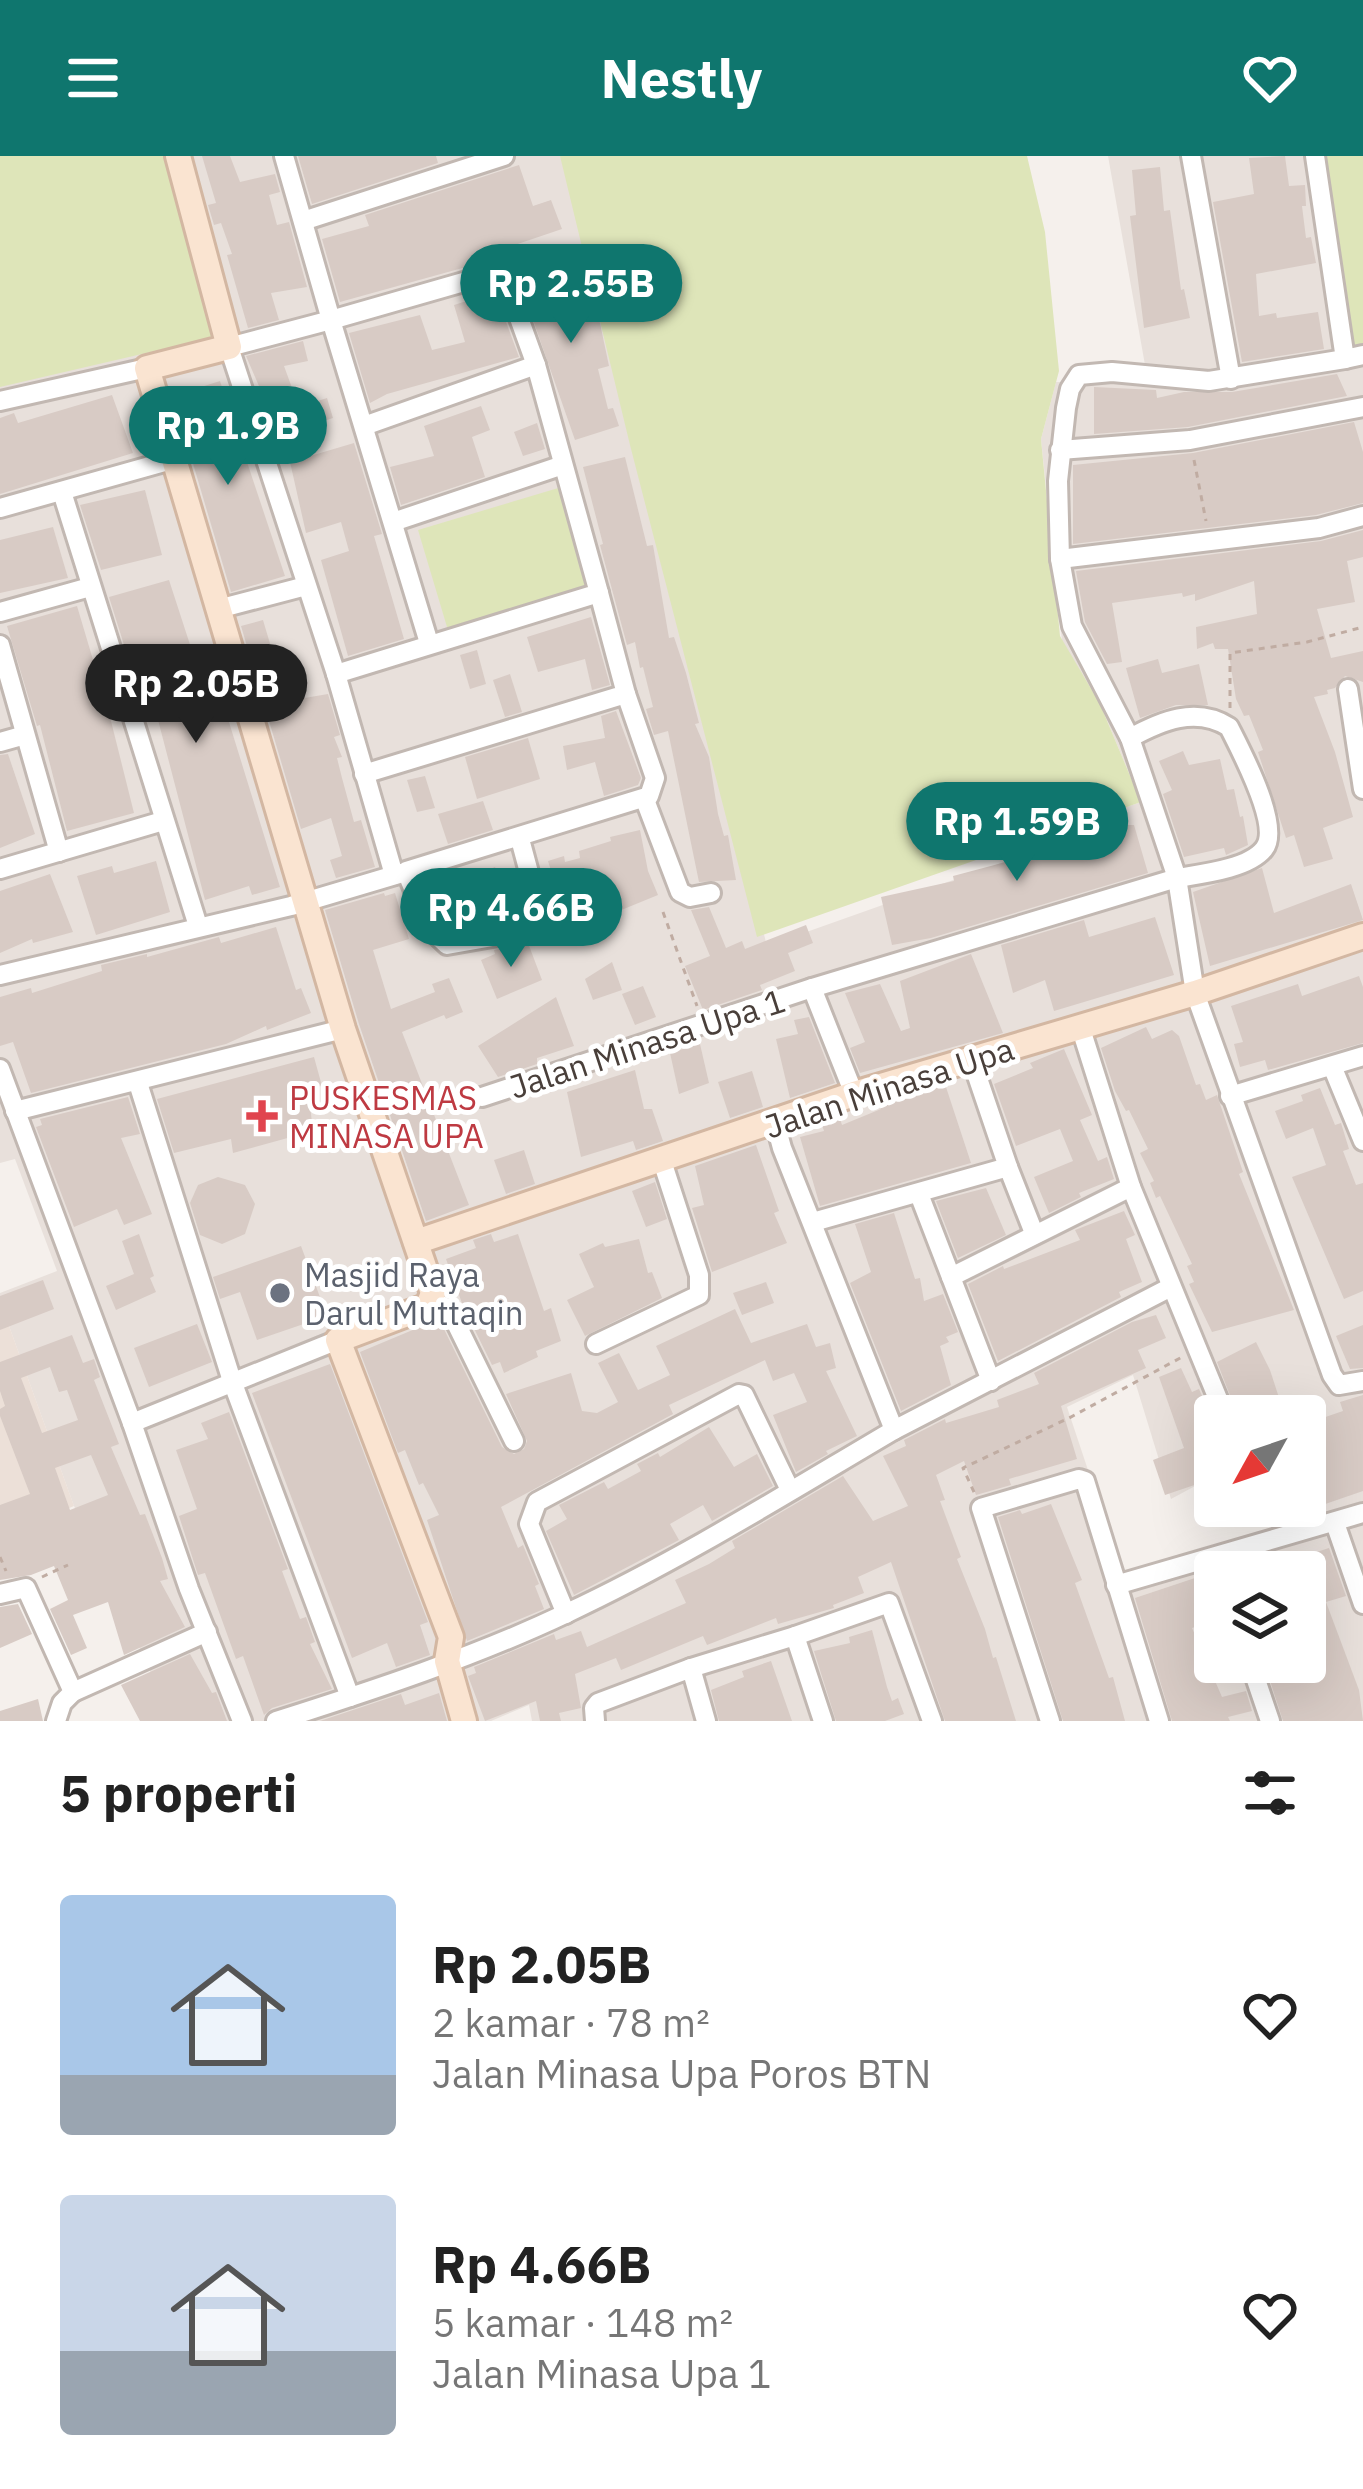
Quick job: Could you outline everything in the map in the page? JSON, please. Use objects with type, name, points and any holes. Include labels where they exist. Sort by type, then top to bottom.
[{"type":"street","points":[[178,156],[230,347],[364,774],[400,873],[429,928],[447,945],[520,932],[542,915],[520,839]]},
{"type":"street","points":[[284,156],[429,643]]},
{"type":"street","points":[[303,221],[505,156]]},
{"type":"street","points":[[1191,156],[1231,379]]},
{"type":"street","points":[[1316,156],[1354,357],[1209,381],[1083,373],[1070,389],[1060,450],[1060,559],[1079,645],[1130,738],[1177,878],[1195,994],[1332,1375],[1339,1385],[1363,1381]]},
{"type":"street","points":[[0,401],[230,347],[502,271],[536,364],[626,694],[655,778],[645,800],[520,839],[305,902],[0,975]]},
{"type":"street","points":[[364,426],[536,364]]},
{"type":"street","points":[[148,368],[343,1029],[433,1301],[449,1309],[514,1441]]},
{"type":"street","points":[[1060,450],[1190,440],[1363,406]]},
{"type":"street","points":[[0,508],[175,458]]},
{"type":"street","points":[[393,522],[562,465]]},
{"type":"street","points":[[62,492],[198,926]]},
{"type":"street","points":[[1060,559],[1319,528],[1363,516]]},
{"type":"street","points":[[218,609],[306,586]]},
{"type":"street","points":[[0,612],[89,587]]},
{"type":"street","points":[[336,674],[599,593]]},
{"type":"street","points":[[0,645],[59,852]]},
{"type":"street","points":[[1348,689],[1363,789]]},
{"type":"street","points":[[364,774],[626,694]]},
{"type":"street","points":[[1130,738],[1171,718],[1199,717],[1229,727]]},
{"type":"street","name":"Jalan Minasa Upa 1","points":[[482,1097],[812,988],[1253,858],[1269,840],[1256,784],[1229,727]]},
{"type":"street","points":[[0,742],[25,735]]},
{"type":"street","points":[[645,800],[680,892],[690,897],[711,893]]},
{"type":"street","points":[[0,869],[163,821]]},
{"type":"street","name":"Jalan Minasa Upa","points":[[416,1242],[854,1094],[1195,994],[1363,936]]},
{"type":"street","points":[[812,988],[854,1094]]},
{"type":"street","points":[[1081,1028],[1131,1187],[1217,1395]]},
{"type":"street","points":[[15,1111],[343,1029]]},
{"type":"street","points":[[1230,1096],[1363,1056]]},
{"type":"street","points":[[971,1058],[1034,1233]]},
{"type":"street","points":[[1332,1066],[1363,1141]]},
{"type":"street","points":[[0,1069],[242,1721]]},
{"type":"street","points":[[138,1083],[232,1381],[350,1697]]},
{"type":"street","points":[[775,1122],[894,1430]]},
{"type":"street","points":[[596,1344],[699,1295],[699,1276],[662,1161]]},
{"type":"street","points":[[813,1222],[1007,1168]]},
{"type":"street","points":[[951,1276],[1131,1187]]},
{"type":"street","points":[[919,1193],[991,1381]]},
{"type":"street","points":[[276,1721],[566,1614],[894,1430],[1172,1287]]},
{"type":"street","points":[[132,1423],[433,1301]]},
{"type":"street","points":[[338,1340],[451,1636],[447,1661],[464,1721]]},
{"type":"street","points":[[566,1614],[529,1523],[537,1502],[739,1394],[744,1394],[790,1490]]},
{"type":"street","points":[[1051,1721],[981,1508],[1069,1479],[1085,1481],[1160,1721]]},
{"type":"street","points":[[1254,1551],[1363,1513]]},
{"type":"street","points":[[1335,1522],[1363,1604]]},
{"type":"street","points":[[1116,1585],[1194,1569]]},
{"type":"street","points":[[0,1594],[24,1585],[73,1692]]},
{"type":"street","points":[[595,1721],[598,1703],[889,1603],[932,1721]]},
{"type":"street","points":[[56,1721],[62,1703],[73,1692],[207,1632]]},
{"type":"street","points":[[795,1636],[823,1721]]},
{"type":"street","points":[[691,1668],[706,1721]]},
{"type":"street","points":[[1257,1683],[1270,1721]]},
{"type":"path","points":[[1190,440],[1211,538]]},
{"type":"path","points":[[1229,727],[1230,653],[1307,642],[1363,627]]},
{"type":"path","points":[[663,912],[704,1026]]},
{"type":"path","points":[[981,1508],[963,1468],[1199,1348]]},
{"type":"path","points":[[24,1585],[68,1565]]},
{"type":"shaded area","points":[[0,156],[562,156],[767,946],[1069,839],[1078,824],[1141,802],[1100,704],[1062,641],[1041,439],[1056,382],[1148,382],[1108,156],[1363,156],[1363,924],[1132,998],[1140,1016],[1363,949],[1363,1721],[532,1721],[529,1705],[491,1721],[173,1721],[74,1506],[0,1301],[0,1293],[57,1271],[15,1159],[0,1163]],"holes":[[[1133,1375],[1171,1499],[1194,1487],[1194,1395],[1326,1395],[1326,1527],[1276,1527],[1206,1551],[1326,1551],[1326,1683],[1194,1683],[1194,1555],[1124,1578],[1067,1407]]]},
{"type":"shaded area","points":[[0,1301],[74,1506],[0,1537]]},
{"type":"green space","points":[[0,156],[164,156],[215,337],[0,387]]},
{"type":"green space","points":[[560,156],[1027,156],[1045,232],[1059,371],[1041,439],[1060,636],[1100,704],[1141,802],[757,937]]},
{"type":"green space","points":[[1325,156],[1363,156],[1363,343],[1349,347]]},
{"type":"green space","points":[[565,486],[598,593],[450,637],[418,530]]},
{"type":"building","points":[[202,156],[230,156],[240,182],[275,174],[280,192],[269,195],[277,225],[289,222],[307,287],[271,293],[279,320],[248,328],[227,255],[232,254],[221,223],[214,225],[208,205],[216,203]]},
{"type":"building","points":[[298,156],[436,156],[438,163],[312,204]]},
{"type":"building","points":[[1285,156],[1289,186],[1305,185],[1306,238],[1311,237],[1316,263],[1256,274],[1259,316],[1318,312],[1324,349],[1242,362],[1213,202],[1254,194],[1249,158]]},
{"type":"building","points":[[519,165],[533,206],[551,200],[562,229],[500,250],[502,257],[340,302],[322,239],[369,226],[365,215]]},
{"type":"building","points":[[1160,167],[1164,211],[1170,210],[1181,290],[1190,318],[1144,328],[1130,216],[1136,215],[1132,170]]},
{"type":"building","points":[[576,262],[589,311],[597,309],[609,366],[598,369],[608,409],[613,408],[619,426],[575,440],[518,277]]},
{"type":"building","points":[[495,292],[519,357],[370,403],[349,333],[420,315],[432,350],[465,342],[454,305]]},
{"type":"building","points":[[303,341],[308,361],[284,366],[299,407],[327,398],[333,418],[280,435],[246,356]]},
{"type":"building","points":[[1337,374],[1347,396],[1188,427],[1094,434],[1094,387],[1156,390],[1157,398],[1184,392],[1232,392]]},
{"type":"building","points":[[220,381],[285,576],[231,592],[173,396]]},
{"type":"building","points":[[112,395],[133,453],[0,494],[0,418],[14,413],[18,423]]},
{"type":"building","points":[[481,406],[490,430],[472,437],[485,477],[401,505],[390,467],[434,456],[424,426]]},
{"type":"building","points":[[1354,422],[1363,452],[1363,503],[1316,515],[1073,544],[1073,465],[1193,453]]},
{"type":"building","points":[[537,423],[545,449],[523,456],[514,432]]},
{"type":"building","points":[[354,443],[382,534],[374,536],[404,639],[348,656],[321,560],[349,551],[341,522],[306,533],[290,462]]},
{"type":"building","points":[[625,457],[647,546],[653,545],[669,638],[674,637],[699,723],[695,724],[709,757],[736,880],[699,882],[668,731],[654,735],[646,709],[653,707],[643,667],[635,642],[627,645],[600,545],[583,467]]},
{"type":"building","points":[[145,490],[162,555],[101,570],[80,505]]},
{"type":"building","points":[[53,527],[68,578],[0,593],[0,540]]},
{"type":"building","points":[[1363,530],[1363,557],[1347,561],[1355,602],[1317,609],[1331,658],[1363,651],[1363,682],[1345,676],[1328,694],[1314,697],[1353,817],[1323,828],[1333,859],[1304,867],[1294,835],[1286,838],[1249,715],[1244,716],[1236,699],[1228,649],[1215,649],[1213,643],[1197,649],[1196,627],[1257,614],[1254,581],[1195,601],[1195,594],[1183,597],[1182,593],[1112,603],[1122,662],[1107,664],[1085,622],[1076,571],[1321,541]]},
{"type":"building","points":[[169,580],[207,697],[220,693],[280,887],[252,895],[249,886],[205,900],[151,693],[140,696],[109,597]]},
{"type":"building","points":[[77,606],[134,813],[67,831],[40,725],[7,626]]},
{"type":"building","points":[[591,617],[610,685],[592,690],[585,659],[538,672],[527,637]]},
{"type":"building","points":[[263,620],[287,701],[328,694],[340,735],[334,737],[342,757],[337,758],[342,778],[354,822],[361,820],[375,867],[336,878],[330,860],[342,856],[331,818],[301,829],[241,626]]},
{"type":"building","points":[[477,650],[486,684],[470,689],[460,655]]},
{"type":"building","points":[[1158,659],[1162,673],[1199,664],[1208,705],[1176,705],[1140,718],[1126,668]]},
{"type":"building","points":[[510,674],[522,712],[505,717],[493,680]]},
{"type":"building","points":[[616,711],[641,778],[638,785],[604,796],[595,762],[567,770],[563,746],[605,738],[601,716]]},
{"type":"building","points":[[528,738],[540,779],[477,799],[465,757]]},
{"type":"building","points":[[1183,751],[1189,765],[1220,759],[1227,790],[1234,789],[1243,816],[1248,845],[1226,855],[1224,848],[1184,857],[1163,794],[1172,790],[1159,761]]},
{"type":"building","points":[[8,754],[35,834],[0,848],[0,755]]},
{"type":"building","points":[[425,776],[435,808],[417,812],[407,780]]},
{"type":"building","points":[[483,801],[493,830],[448,844],[438,814]]},
{"type":"building","points":[[1134,825],[1148,873],[931,938],[892,945],[881,897],[954,881],[953,876],[1047,851],[1043,838],[1086,826],[1088,835]]},
{"type":"building","points":[[640,830],[658,895],[614,913],[607,895],[563,909],[548,861],[580,858],[579,851]]},
{"type":"building","points":[[156,861],[170,912],[96,935],[77,876],[112,866],[114,873]]},
{"type":"building","points":[[495,867],[510,903],[518,900],[522,915],[486,924],[478,895],[471,898],[463,880]]},
{"type":"building","points":[[1262,868],[1274,913],[1351,884],[1363,920],[1210,966],[1193,892]]},
{"type":"building","points":[[50,874],[73,932],[33,943],[32,939],[0,953],[0,891]]},
{"type":"building","points":[[395,893],[409,939],[373,950],[391,1009],[435,992],[432,984],[449,978],[463,1012],[402,1032],[469,1205],[426,1221],[325,910]]},
{"type":"building","points":[[709,907],[726,948],[742,941],[745,949],[806,925],[813,943],[788,953],[795,971],[760,985],[762,990],[703,1010],[685,966],[710,956],[691,910]]},
{"type":"building","points":[[1155,917],[1174,975],[1054,1011],[1045,980],[1013,993],[1001,945],[1084,920],[1089,937]]},
{"type":"building","points":[[276,927],[296,990],[301,988],[311,1013],[226,1044],[31,1093],[13,1042],[0,1046],[0,997],[31,988],[32,993],[102,971],[101,965],[219,937],[221,943]]},
{"type":"building","points":[[528,943],[542,980],[497,999],[481,960],[495,954],[494,950]]},
{"type":"building","points":[[971,954],[1003,1033],[860,1073],[850,1048],[865,1042],[845,993],[880,984],[901,1031],[910,1028],[900,981]]},
{"type":"building","points":[[612,962],[622,990],[593,1000],[585,979]]},
{"type":"building","points":[[1359,976],[1363,1043],[1268,1070],[1265,1060],[1240,1067],[1234,1044],[1243,1042],[1231,1006],[1298,984],[1302,996]]},
{"type":"building","points":[[643,986],[656,1017],[635,1025],[622,994]]},
{"type":"building","points":[[556,997],[574,1046],[498,1077],[478,1046]]},
{"type":"building","points":[[809,1017],[835,1083],[790,1098],[776,1039],[798,1034],[794,1020]]},
{"type":"building","points":[[1146,1027],[1152,1039],[1172,1030],[1179,1036],[1196,1085],[1200,1084],[1206,1100],[1217,1095],[1243,1172],[1239,1174],[1294,1310],[1212,1332],[1189,1284],[1194,1282],[1187,1266],[1192,1264],[1150,1183],[1154,1181],[1140,1153],[1148,1149],[1115,1091],[1101,1048]]},
{"type":"building","points":[[700,1044],[709,1083],[679,1094],[670,1053]]},
{"type":"building","points":[[1064,1049],[1092,1115],[1080,1120],[1098,1161],[1107,1157],[1114,1179],[1079,1193],[1081,1197],[1049,1213],[1034,1177],[1073,1161],[1060,1129],[1016,1146],[994,1084]]},
{"type":"building","points":[[314,1057],[322,1086],[308,1089],[313,1131],[233,1153],[231,1139],[174,1153],[157,1099]]},
{"type":"building","points":[[635,1070],[644,1109],[652,1109],[663,1141],[636,1150],[633,1141],[581,1157],[567,1092]]},
{"type":"building","points":[[752,1071],[763,1107],[730,1118],[718,1082]]},
{"type":"building","points":[[945,1084],[971,1163],[820,1206],[800,1137],[824,1131],[821,1122],[839,1116],[842,1125],[881,1109],[879,1104]]},
{"type":"building","points":[[1320,1088],[1335,1125],[1341,1123],[1349,1149],[1343,1151],[1356,1185],[1363,1183],[1363,1291],[1344,1299],[1292,1177],[1326,1165],[1313,1128],[1286,1139],[1275,1111],[1303,1101],[1301,1095]]},
{"type":"building","points":[[128,1097],[140,1134],[121,1138],[152,1214],[124,1225],[117,1209],[74,1227],[36,1127],[42,1125],[40,1119]]},
{"type":"building","points":[[756,1145],[787,1243],[712,1272],[692,1208],[704,1205],[695,1166]]},
{"type":"building","points":[[524,1150],[535,1184],[506,1194],[494,1160]]},
{"type":"building","points":[[218,1177],[245,1185],[255,1204],[245,1234],[222,1244],[200,1235],[190,1203],[198,1185]]},
{"type":"building","points":[[655,1182],[667,1219],[646,1227],[632,1191]]},
{"type":"building","points":[[986,1188],[1006,1235],[958,1258],[936,1201]]},
{"type":"building","points":[[1124,1211],[1135,1235],[1126,1239],[1142,1282],[998,1361],[968,1284],[1003,1266],[1080,1240],[1075,1230]]},
{"type":"building","points":[[894,1213],[915,1279],[920,1278],[924,1301],[943,1294],[958,1332],[940,1346],[951,1385],[901,1411],[850,1283],[871,1272],[855,1224]]},
{"type":"building","points":[[139,1234],[156,1292],[116,1310],[106,1286],[134,1274],[122,1241]]},
{"type":"building","points":[[491,1234],[494,1242],[518,1234],[544,1311],[551,1308],[561,1341],[504,1373],[500,1362],[492,1365],[446,1259],[476,1248],[473,1240]]},
{"type":"building","points":[[639,1239],[648,1273],[652,1272],[662,1298],[585,1336],[567,1300],[594,1287],[579,1254],[603,1243],[605,1247]]},
{"type":"building","name":"Masjid Raya Darul Muttaqin","points":[[301,1246],[327,1316],[257,1340],[240,1292],[220,1299],[213,1277]]},
{"type":"building","points":[[43,1280],[54,1309],[0,1330],[0,1296]]},
{"type":"building","points":[[766,1282],[774,1303],[742,1315],[733,1293]]},
{"type":"building","points":[[735,1309],[751,1343],[807,1324],[816,1347],[830,1343],[836,1368],[826,1371],[857,1436],[796,1472],[773,1415],[807,1402],[794,1373],[773,1381],[765,1360],[669,1405],[673,1414],[501,1507],[518,1548],[523,1545],[544,1609],[467,1641],[427,1520],[439,1515],[423,1483],[419,1485],[405,1450],[398,1453],[360,1352],[439,1319],[502,1447],[514,1454],[527,1441],[506,1394],[571,1373],[582,1411],[597,1413],[618,1402],[598,1363],[619,1353],[638,1390],[670,1375],[656,1346]]},
{"type":"building","points":[[1156,1315],[1166,1338],[1138,1350],[1146,1368],[1061,1406],[1077,1459],[1009,1479],[1011,1485],[976,1495],[964,1461],[936,1475],[945,1500],[940,1501],[961,1557],[957,1559],[1016,1721],[945,1721],[891,1562],[858,1577],[864,1593],[834,1608],[778,1624],[776,1618],[707,1645],[703,1636],[621,1670],[616,1658],[575,1674],[581,1708],[559,1713],[561,1721],[540,1721],[536,1701],[485,1721],[468,1676],[476,1673],[474,1667],[554,1634],[556,1640],[581,1631],[587,1647],[686,1603],[675,1580],[735,1548],[732,1541],[843,1476],[873,1521],[908,1506],[883,1456],[945,1419],[946,1423],[999,1407],[997,1400],[1039,1384],[1034,1373],[1132,1322]]},
{"type":"building","points":[[197,1324],[212,1362],[149,1387],[134,1348]]},
{"type":"building","points":[[1363,1325],[1363,1368],[1350,1369],[1336,1336]]},
{"type":"building","points":[[72,1335],[83,1363],[94,1359],[100,1377],[94,1380],[119,1444],[111,1447],[140,1515],[145,1514],[168,1579],[160,1581],[185,1627],[124,1655],[108,1602],[73,1615],[87,1648],[71,1655],[50,1609],[68,1600],[54,1566],[0,1580],[0,1505],[30,1494],[0,1416],[5,1406],[0,1362]],"holes":[[[50,1367],[59,1392],[67,1390],[78,1420],[42,1433],[21,1378]],[[91,1455],[108,1495],[70,1510],[55,1468]]]},
{"type":"building","points":[[1256,1342],[1278,1395],[1230,1395],[1217,1362]]},
{"type":"building","points":[[330,1364],[428,1622],[420,1625],[430,1655],[396,1667],[387,1643],[352,1658],[252,1393]]},
{"type":"building","points":[[1181,1368],[1192,1392],[1199,1389],[1202,1395],[1194,1395],[1194,1485],[1165,1495],[1153,1460],[1184,1448],[1159,1377]]},
{"type":"building","points":[[1363,1395],[1363,1491],[1326,1504],[1326,1417],[1343,1411],[1340,1402]]},
{"type":"building","points":[[229,1412],[288,1569],[282,1571],[300,1619],[306,1617],[315,1642],[310,1644],[332,1689],[272,1708],[264,1715],[243,1656],[236,1659],[205,1573],[198,1575],[179,1516],[197,1509],[176,1450],[208,1439],[201,1423]]},
{"type":"building","points":[[709,1427],[734,1467],[757,1454],[773,1486],[712,1521],[703,1505],[670,1524],[679,1540],[574,1595],[546,1531],[567,1519],[559,1505],[604,1482],[608,1489],[641,1471],[637,1464],[658,1453],[660,1457]]},
{"type":"building","points":[[1051,1504],[1082,1580],[1075,1583],[1109,1678],[1113,1677],[1125,1721],[1063,1721],[998,1517]]},
{"type":"building","points":[[1329,1548],[1346,1596],[1326,1602],[1326,1551],[1320,1551]]},
{"type":"building","points":[[1194,1578],[1194,1683],[1216,1683],[1222,1697],[1246,1691],[1252,1711],[1228,1717],[1230,1721],[1172,1721],[1135,1598]]},
{"type":"building","points":[[1326,1602],[1359,1690],[1363,1721],[1283,1721],[1271,1683],[1326,1683]]},
{"type":"building","points":[[18,1604],[32,1634],[0,1648],[0,1607]]},
{"type":"building","points":[[872,1630],[892,1701],[898,1698],[904,1714],[885,1721],[836,1721],[814,1651],[850,1643],[849,1637]]},
{"type":"building","points":[[190,1654],[212,1693],[216,1692],[227,1721],[140,1721],[121,1685]]},
{"type":"building","points":[[771,1661],[792,1721],[719,1721],[711,1690],[744,1677],[742,1671]]},
{"type":"building","points":[[439,1693],[447,1721],[320,1721],[401,1694],[405,1705]]},
{"type":"building","points":[[38,1699],[43,1721],[0,1721],[0,1711]]},
{"type":"place","name":"PUSKESMAS MINASA UPA","points":[[262,1116]]},
{"type":"place","name":"Masjid Raya Darul Muttaqin","points":[[280,1293]]}]
